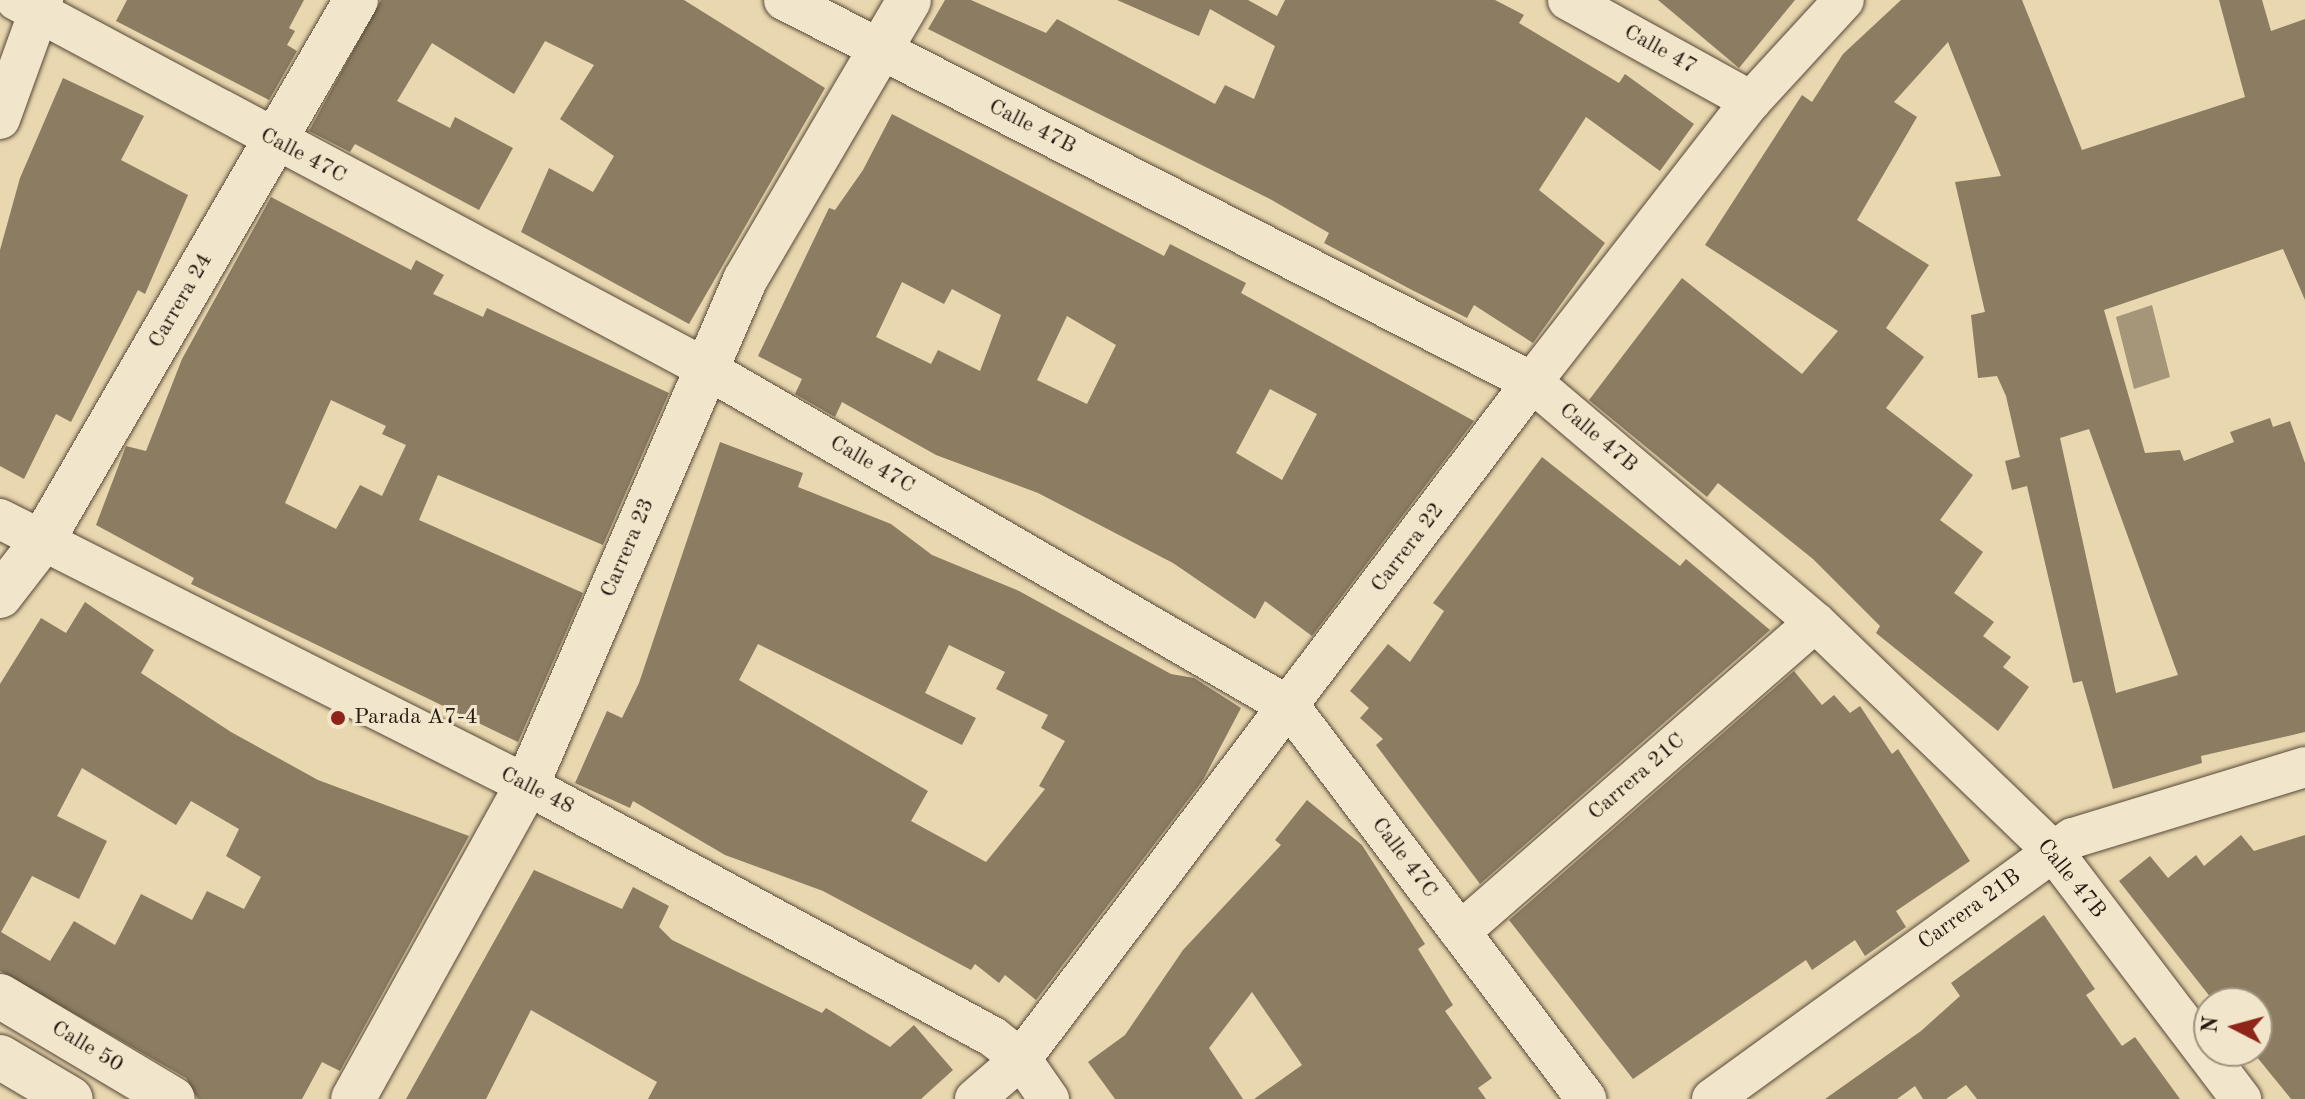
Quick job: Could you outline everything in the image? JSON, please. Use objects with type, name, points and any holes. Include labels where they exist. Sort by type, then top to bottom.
[{"type":"street","name":"Carrera 24","points":[[0,596],[41,543],[356,0]]},
{"type":"street","name":"Calle 47B","points":[[784,0],[1532,382],[1815,622],[2052,850],[2241,1099]]},
{"type":"street","name":"Carrera 23","points":[[353,1099],[527,785],[705,368],[793,187],[875,47],[909,0]]},
{"type":"street","name":"Calle 47","points":[[1568,0],[1751,101]]},
{"type":"street","name":"Carrera 22","points":[[975,1099],[1021,1059],[1290,707],[1532,382],[1751,101],[1844,0]]},
{"type":"street","name":"Calle 47C","points":[[33,4],[274,141],[705,368],[1290,707],[1586,1099]]},
{"type":"street","points":[[0,119],[33,4]]},
{"type":"street","name":"Calle 48","points":[[0,519],[41,543],[527,785],[1021,1059],[1049,1099]]},
{"type":"street","name":"Carrera 21C","points":[[1460,932],[1815,622]]},
{"type":"street","name":"Carrera 21B","points":[[1712,1099],[2052,850],[2099,826],[2305,767]]},
{"type":"street","name":"Calle 50","points":[[0,996],[173,1099]]},
{"type":"street","points":[[0,1057],[71,1099]]},
{"type":"shaded area","points":[[2152,305],[2170,377],[2134,389],[2116,317]]},
{"type":"building","points":[[127,0],[304,0],[289,28],[295,31],[287,45],[297,51],[269,100],[116,21]]},
{"type":"building","points":[[381,0],[684,0],[825,88],[689,324],[521,232],[549,168],[593,192],[614,156],[560,119],[594,65],[545,41],[514,94],[432,43],[397,101],[450,128],[455,117],[513,148],[479,210],[355,144],[350,152],[309,131]]},
{"type":"building","points":[[945,0],[971,0],[1046,33],[1057,19],[1215,104],[1225,85],[1254,99],[1275,46],[1210,9],[1199,36],[1117,0],[1248,0],[1277,16],[1285,0],[1495,0],[1524,15],[1519,23],[1619,83],[1625,74],[1694,124],[1660,171],[1586,117],[1539,190],[1605,243],[1533,343],[1474,305],[1467,318],[1410,289],[1324,243],[1329,233],[1270,199],[928,29]]},
{"type":"building","points":[[1658,0],[1795,0],[1739,68]]},
{"type":"building","points":[[1901,0],[2022,0],[2082,150],[2245,97],[2219,0],[2262,0],[2271,31],[2305,19],[2305,300],[2283,249],[2104,310],[2145,453],[2180,450],[2184,461],[2234,442],[2230,432],[2270,418],[2273,427],[2290,421],[2305,463],[2305,732],[2201,756],[2202,763],[2113,789],[2082,681],[2073,683],[2027,486],[2012,490],[2005,461],[2020,457],[2006,396],[1997,376],[1978,378],[1971,315],[1985,312],[1955,182],[2001,176],[1948,42],[1894,102],[1917,117],[1857,220],[1929,265],[1886,328],[1924,357],[1886,408],[1973,475],[1940,520],[1983,552],[1954,593],[1994,622],[1983,636],[2011,657],[2003,667],[2029,687],[1998,731],[1876,633],[1880,626],[1813,559],[1718,483],[1707,497],[1589,400],[1682,278],[1802,374],[1838,331],[1705,245],[1802,95],[1812,102],[1843,54]],"holes":[[[2089,429],[2178,675],[2116,693],[2060,438]]]},
{"type":"building","points":[[63,78],[144,116],[121,160],[188,195],[145,294],[138,290],[71,422],[56,414],[24,479],[0,466],[0,250],[20,178]]},
{"type":"building","points":[[892,114],[1164,256],[1170,244],[1246,283],[1241,293],[1474,421],[1312,636],[1265,601],[1255,619],[1173,563],[1038,493],[936,455],[842,402],[835,417],[795,394],[802,379],[758,356],[829,208],[835,210],[863,170]],"holes":[[[902,282],[944,304],[952,289],[1001,315],[980,371],[938,350],[931,364],[876,337]],[[1067,316],[1116,345],[1087,404],[1037,380]],[[1270,389],[1317,414],[1282,480],[1236,453]]]},
{"type":"building","points":[[271,197],[411,270],[416,260],[444,275],[433,294],[483,317],[487,308],[669,393],[603,545],[438,475],[419,520],[583,593],[518,742],[191,584],[194,578],[96,525],[126,446],[146,451],[182,359]],"holes":[[[331,400],[386,426],[382,434],[406,445],[382,496],[360,485],[336,529],[285,503]]]},
{"type":"building","points":[[720,442],[803,473],[798,487],[891,524],[932,555],[1019,591],[1171,674],[1194,678],[1241,708],[1203,780],[1036,1000],[1005,975],[999,983],[975,964],[971,970],[823,891],[725,855],[633,801],[630,808],[575,783],[607,711],[622,718],[639,683]],"holes":[[[758,644],[962,745],[976,718],[925,693],[949,645],[1005,672],[996,689],[1048,715],[1041,728],[1065,741],[1039,786],[1045,789],[986,862],[911,821],[928,791],[739,680]]]},
{"type":"building","points":[[1542,457],[1680,566],[1686,559],[1770,630],[1480,884],[1376,745],[1383,739],[1360,718],[1369,708],[1350,691],[1388,644],[1410,662],[1444,611],[1433,603]]},
{"type":"building","points":[[85,602],[154,650],[141,673],[231,732],[318,780],[469,836],[340,1071],[322,1062],[302,1099],[198,1099],[186,1078],[0,971],[0,684],[41,618],[66,633]],"holes":[[[82,768],[176,825],[191,801],[239,829],[226,856],[261,877],[244,909],[207,891],[192,920],[141,894],[115,945],[74,921],[50,961],[1,932],[32,876],[79,899],[107,841],[57,816]]]},
{"type":"building","points":[[1794,671],[1822,705],[1834,695],[1850,713],[1860,706],[1892,754],[1898,749],[1970,861],[1896,911],[1906,927],[1865,956],[1855,940],[1812,970],[1806,960],[1633,1079],[1509,920]]},
{"type":"building","points":[[1307,800],[1362,845],[1425,944],[1418,949],[1453,1005],[1445,1011],[1492,1078],[1478,1088],[1486,1099],[1254,1099],[1302,1065],[1252,992],[1209,1048],[1243,1099],[1115,1099],[1088,1062],[1125,1035],[1183,950],[1281,845],[1275,840]]},
{"type":"building","points":[[2241,835],[2254,851],[2305,835],[2305,1099],[2291,1099],[2265,1067],[2273,1067],[2273,987],[2202,987],[2119,881],[2150,856],[2168,878],[2196,855],[2204,866]]},
{"type":"building","points":[[534,870],[622,909],[633,887],[669,906],[659,927],[672,940],[822,1013],[826,1008],[890,1047],[914,1025],[953,1070],[921,1099],[648,1099],[657,1082],[531,1010],[486,1099],[406,1099]]},
{"type":"building","points":[[2044,915],[2095,989],[2086,995],[2122,1046],[2135,1037],[2180,1099],[1977,1099],[1966,1085],[1946,1099],[1923,1099],[1915,1086],[1897,1099],[1825,1099],[1921,1031],[1960,996],[1951,983]]},
{"type":"place","name":"Parada A7-4","points":[[338,718]]}]
